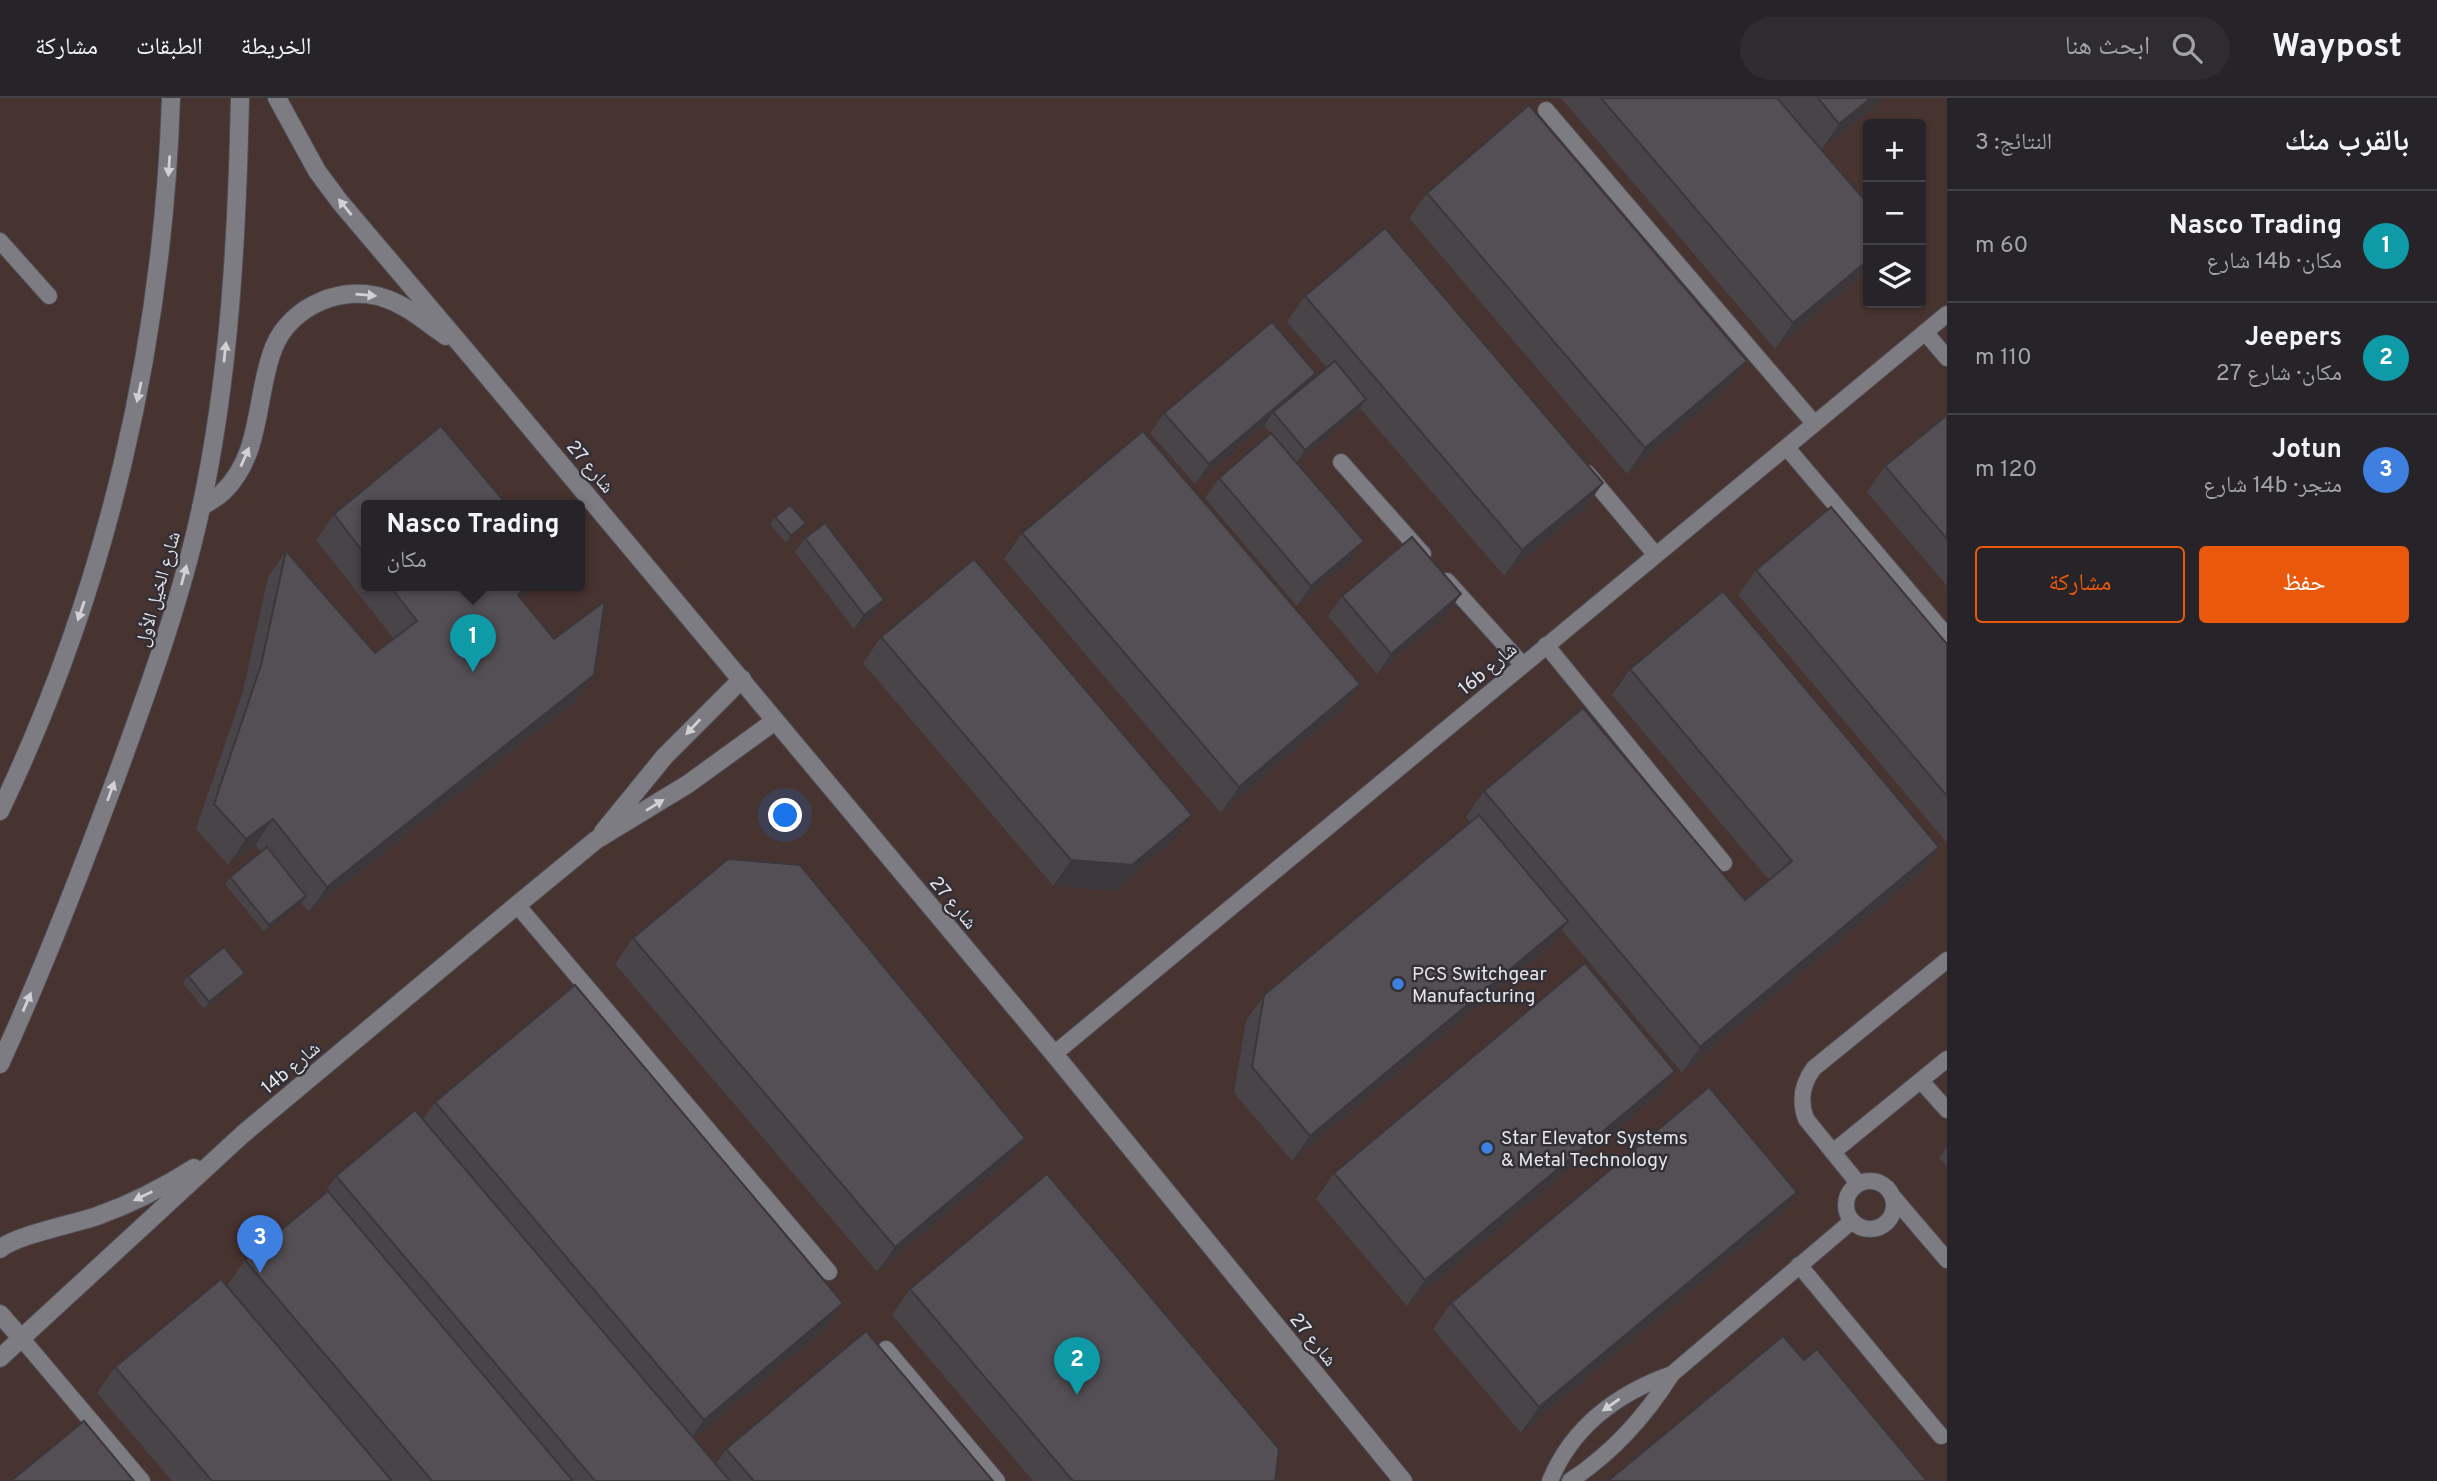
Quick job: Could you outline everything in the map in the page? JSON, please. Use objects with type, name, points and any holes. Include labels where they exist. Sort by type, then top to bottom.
[{"type":"street","points":[[0,811],[59,675],[93,576],[121,475],[143,372],[159,268],[169,164],[171,98]]},
{"type":"street","name":"شارع الخيل الأول","points":[[0,1065],[94,835],[143,705],[166,640],[201,507],[218,418],[228,328],[240,98]]},
{"type":"street","name":"شارع 27","points":[[277,98],[317,170],[340,202],[1054,1054],[1403,1481]]},
{"type":"street","name":"شارع 27","points":[[201,507],[223,492],[238,473],[249,450],[275,344],[287,326],[303,311],[321,301],[342,295],[364,294],[385,298],[404,307],[468,352]]},
{"type":"street","name":"14b شارع","points":[[596,840],[665,757],[741,679]]},
{"type":"street","name":"14b شارع","points":[[0,1358],[243,1134],[596,840],[688,785],[775,721]]},
{"type":"street","points":[[0,1249],[19,1238],[59,1228],[137,1199],[174,1181],[243,1134]]},
{"type":"street","points":[[0,1314],[22,1339]]},
{"type":"lane","points":[[1546,110],[1813,422]]},
{"type":"lane","points":[[0,241],[49,296]]},
{"type":"lane","name":"16b شارع","points":[[1054,1054],[1655,554],[1787,448],[1813,422],[1947,314]]},
{"type":"lane","points":[[1925,331],[1947,358]]},
{"type":"lane","points":[[1787,448],[1947,636]]},
{"type":"lane","points":[[1341,462],[1523,665]]},
{"type":"lane","points":[[1580,464],[1655,554]]},
{"type":"lane","points":[[1546,645],[1724,863]]},
{"type":"lane","points":[[517,905],[829,1272]]},
{"type":"lane","points":[[1858,1183],[1807,1119],[1802,1109],[1803,1087],[1814,1068],[1947,960]]},
{"type":"lane","points":[[1833,1152],[1947,1059]]},
{"type":"lane","points":[[1921,1081],[1947,1110]]},
{"type":"lane","points":[[1894,1198],[1895,1209],[1890,1219],[1882,1226],[1872,1229],[1861,1227],[1852,1221],[1846,1212],[1846,1200],[1850,1190],[1858,1183],[1869,1180],[1880,1182],[1889,1189],[1947,1260]]},
{"type":"lane","points":[[1570,1481],[1613,1449],[1635,1426],[1672,1374],[1852,1221]]},
{"type":"lane","points":[[1799,1265],[1941,1436]]},
{"type":"lane","points":[[22,1339],[142,1481]]},
{"type":"lane","points":[[886,1349],[997,1481]]},
{"type":"lane","points":[[1549,1481],[1567,1449],[1583,1428],[1603,1410],[1647,1383],[1672,1374]]},
{"type":"shaded area","points":[[0,98],[1947,98],[1947,1481],[0,1481]]},
{"type":"building","points":[[1601,98],[1777,98],[1863,198],[1863,264],[1793,323]]},
{"type":"building","points":[[1818,98],[1871,98],[1839,124]]},
{"type":"building","points":[[1529,105],[1747,361],[1645,448],[1427,193]]},
{"type":"building","points":[[1385,228],[1603,483],[1522,550],[1305,296]]},
{"type":"building","points":[[1272,322],[1316,373],[1209,464],[1164,413]]},
{"type":"building","points":[[1335,361],[1366,399],[1305,450],[1273,412]]},
{"type":"building","points":[[1947,415],[1947,539],[1885,466]]},
{"type":"building","points":[[441,426],[503,500],[361,500],[361,549],[334,514]]},
{"type":"building","points":[[1143,431],[1360,684],[1239,787],[1022,533]]},
{"type":"building","points":[[1271,433],[1364,541],[1311,586],[1219,478]]},
{"type":"building","points":[[790,505],[806,523],[791,536],[775,517]]},
{"type":"building","points":[[1831,507],[1947,644],[1947,796],[1756,570]]},
{"type":"building","points":[[825,523],[884,600],[864,615],[805,538]]},
{"type":"building","points":[[1412,537],[1461,594],[1391,654],[1342,596]]},
{"type":"building","points":[[286,551],[375,653],[417,621],[394,591],[522,591],[518,595],[554,639],[605,601],[594,675],[327,887],[273,819],[246,839],[214,804],[261,665]]},
{"type":"building","points":[[974,559],[1192,815],[1132,865],[1071,860],[881,637]]},
{"type":"building","points":[[1723,591],[1939,847],[1700,1047],[1484,791],[1583,708],[1745,900],[1792,861],[1630,669]]},
{"type":"building","name":"PCS Switchgear Manufacturing","points":[[1479,815],[1568,921],[1310,1136],[1252,1067],[1264,995]]},
{"type":"building","points":[[267,847],[306,896],[269,925],[230,877]]},
{"type":"building","points":[[728,859],[800,865],[1025,1138],[895,1247],[633,938]]},
{"type":"building","points":[[224,947],[245,973],[209,1002],[188,976]]},
{"type":"building","name":"Star Elevator Systems & Metal Technology","points":[[1585,963],[1675,1071],[1425,1280],[1334,1173]]},
{"type":"building","points":[[575,985],[843,1303],[704,1420],[435,1102]]},
{"type":"building","points":[[1709,1087],[1797,1192],[1539,1407],[1451,1303]]},
{"type":"building","points":[[415,1110],[730,1481],[595,1481],[336,1176]]},
{"type":"building","points":[[1047,1174],[1279,1449],[1275,1481],[1073,1481],[910,1289]]},
{"type":"building","points":[[328,1191],[573,1481],[432,1481],[245,1260]]},
{"type":"building","points":[[221,1279],[392,1481],[212,1481],[115,1367]]},
{"type":"building","points":[[866,1331],[993,1481],[754,1481],[726,1449]]},
{"type":"building","points":[[1783,1336],[1804,1360],[1817,1349],[1927,1481],[1608,1481]]},
{"type":"building","points":[[84,1421],[134,1481],[11,1481]]},
{"type":"place","name":"Nasco Trading","points":[[473,672]]},
{"type":"place","name":"PCS Switchgear Manufacturing","points":[[1398,984]]},
{"type":"place","name":"Star Elevator Systems & Metal Technology","points":[[1487,1148]]},
{"type":"place","name":"Jotun","points":[[260,1273]]},
{"type":"place","name":"Jeepers","points":[[1077,1395]]}]
